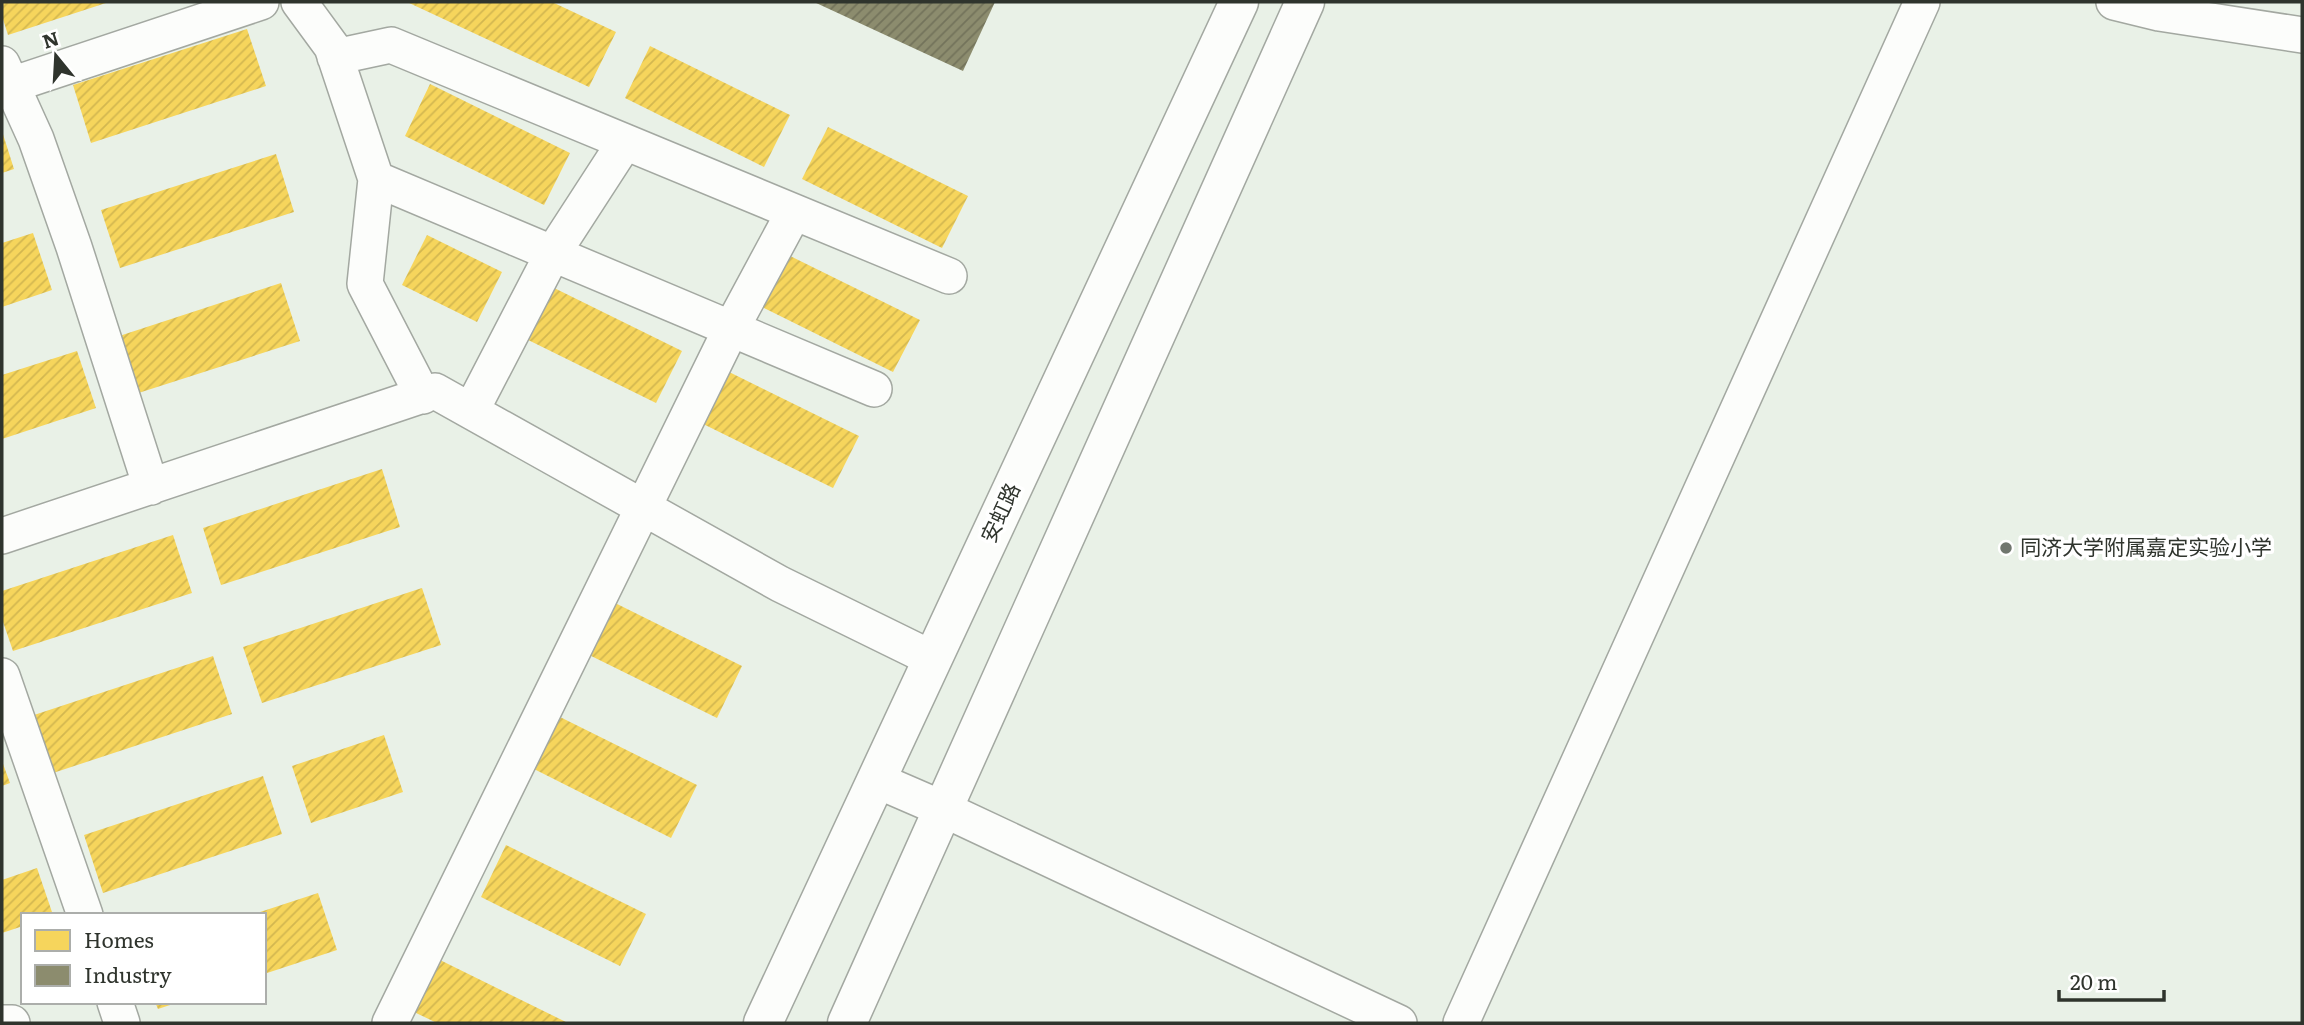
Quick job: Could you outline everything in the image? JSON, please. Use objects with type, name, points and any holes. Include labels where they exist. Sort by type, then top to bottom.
[{"type":"main road","name":"安虹路","points":[[763,1023],[1239,2]]},
{"type":"main road","points":[[847,1023],[1305,2]]},
{"type":"street","points":[[151,487],[74,247],[36,139],[5,79],[261,2]]},
{"type":"street","points":[[299,2],[332,47],[376,178],[365,284],[423,396]]},
{"type":"street","points":[[1461,1023],[1922,2]]},
{"type":"street","points":[[2115,2],[2159,13],[2302,35]]},
{"type":"street","points":[[335,57],[391,45],[949,276]]},
{"type":"street","points":[[471,411],[553,253],[625,142]]},
{"type":"street","points":[[376,178],[874,389]]},
{"type":"street","points":[[390,1023],[732,329],[794,212]]},
{"type":"street","points":[[2,536],[435,391],[780,584],[933,659]]},
{"type":"street","points":[[2,676],[84,913]]},
{"type":"street","points":[[876,780],[1399,1023]]},
{"type":"street","points":[[116,1004],[122,1023]]},
{"type":"street","points":[[2,1023],[12,1023]]},
{"type":"building: Homes","points":[[2,2],[109,2],[8,35],[2,16]]},
{"type":"building: Homes","points":[[407,2],[552,2],[616,32],[589,87]]},
{"type":"building: Homes","points":[[247,29],[266,86],[91,143],[73,85]]},
{"type":"building: Homes","points":[[650,46],[790,115],[764,167],[625,98]]},
{"type":"building: Homes","points":[[430,84],[570,153],[544,205],[405,136]]},
{"type":"building: Homes","points":[[828,127],[968,196],[942,248],[802,179]]},
{"type":"building: Homes","points":[[2,131],[14,169],[2,173]]},
{"type":"building: Homes","points":[[276,154],[294,212],[120,268],[101,210]]},
{"type":"building: Homes","points":[[33,233],[52,290],[2,307],[2,243]]},
{"type":"building: Homes","points":[[427,235],[502,272],[477,322],[402,285]]},
{"type":"building: Homes","points":[[780,251],[920,320],[893,372],[754,303]]},
{"type":"building: Homes","points":[[542,282],[682,351],[656,403],[516,334]]},
{"type":"building: Homes","points":[[281,283],[300,341],[126,397],[107,340]]},
{"type":"building: Homes","points":[[77,351],[96,408],[2,439],[2,375]]},
{"type":"building: Homes","points":[[719,367],[859,436],[833,488],[693,419]]},
{"type":"building: Homes","points":[[382,469],[400,527],[221,585],[203,528]]},
{"type":"building: Homes","points":[[173,535],[192,593],[13,651],[2,619],[2,591]]},
{"type":"building: Homes","points":[[422,588],[441,645],[262,703],[243,647]]},
{"type":"building: Homes","points":[[603,597],[742,666],[717,718],[577,649]]},
{"type":"building: Homes","points":[[213,656],[232,714],[53,773],[34,715]]},
{"type":"building: Homes","points":[[558,716],[697,785],[671,838],[532,768]]},
{"type":"building: Homes","points":[[384,735],[403,792],[311,823],[292,766]]},
{"type":"building: Homes","points":[[2,761],[10,783],[2,786]]},
{"type":"building: Homes","points":[[263,776],[282,834],[103,893],[84,835]]},
{"type":"building: Homes","points":[[506,845],[646,914],[620,966],[481,897]]},
{"type":"building: Homes","points":[[37,868],[52,913],[21,913],[21,927],[2,933],[2,880]]},
{"type":"building: Homes","points":[[318,893],[337,950],[266,973],[266,913],[257,913]]},
{"type":"building: Homes","points":[[440,960],[568,1023],[437,1023],[414,1012]]},
{"type":"building: Homes","points":[[156,1004],[173,1004],[158,1009]]},
{"type":"building: Industry","points":[[814,2],[995,2],[963,71]]},
{"type":"place","name":"同济大学附属嘉定实验小学","points":[[2006,548]]}]
